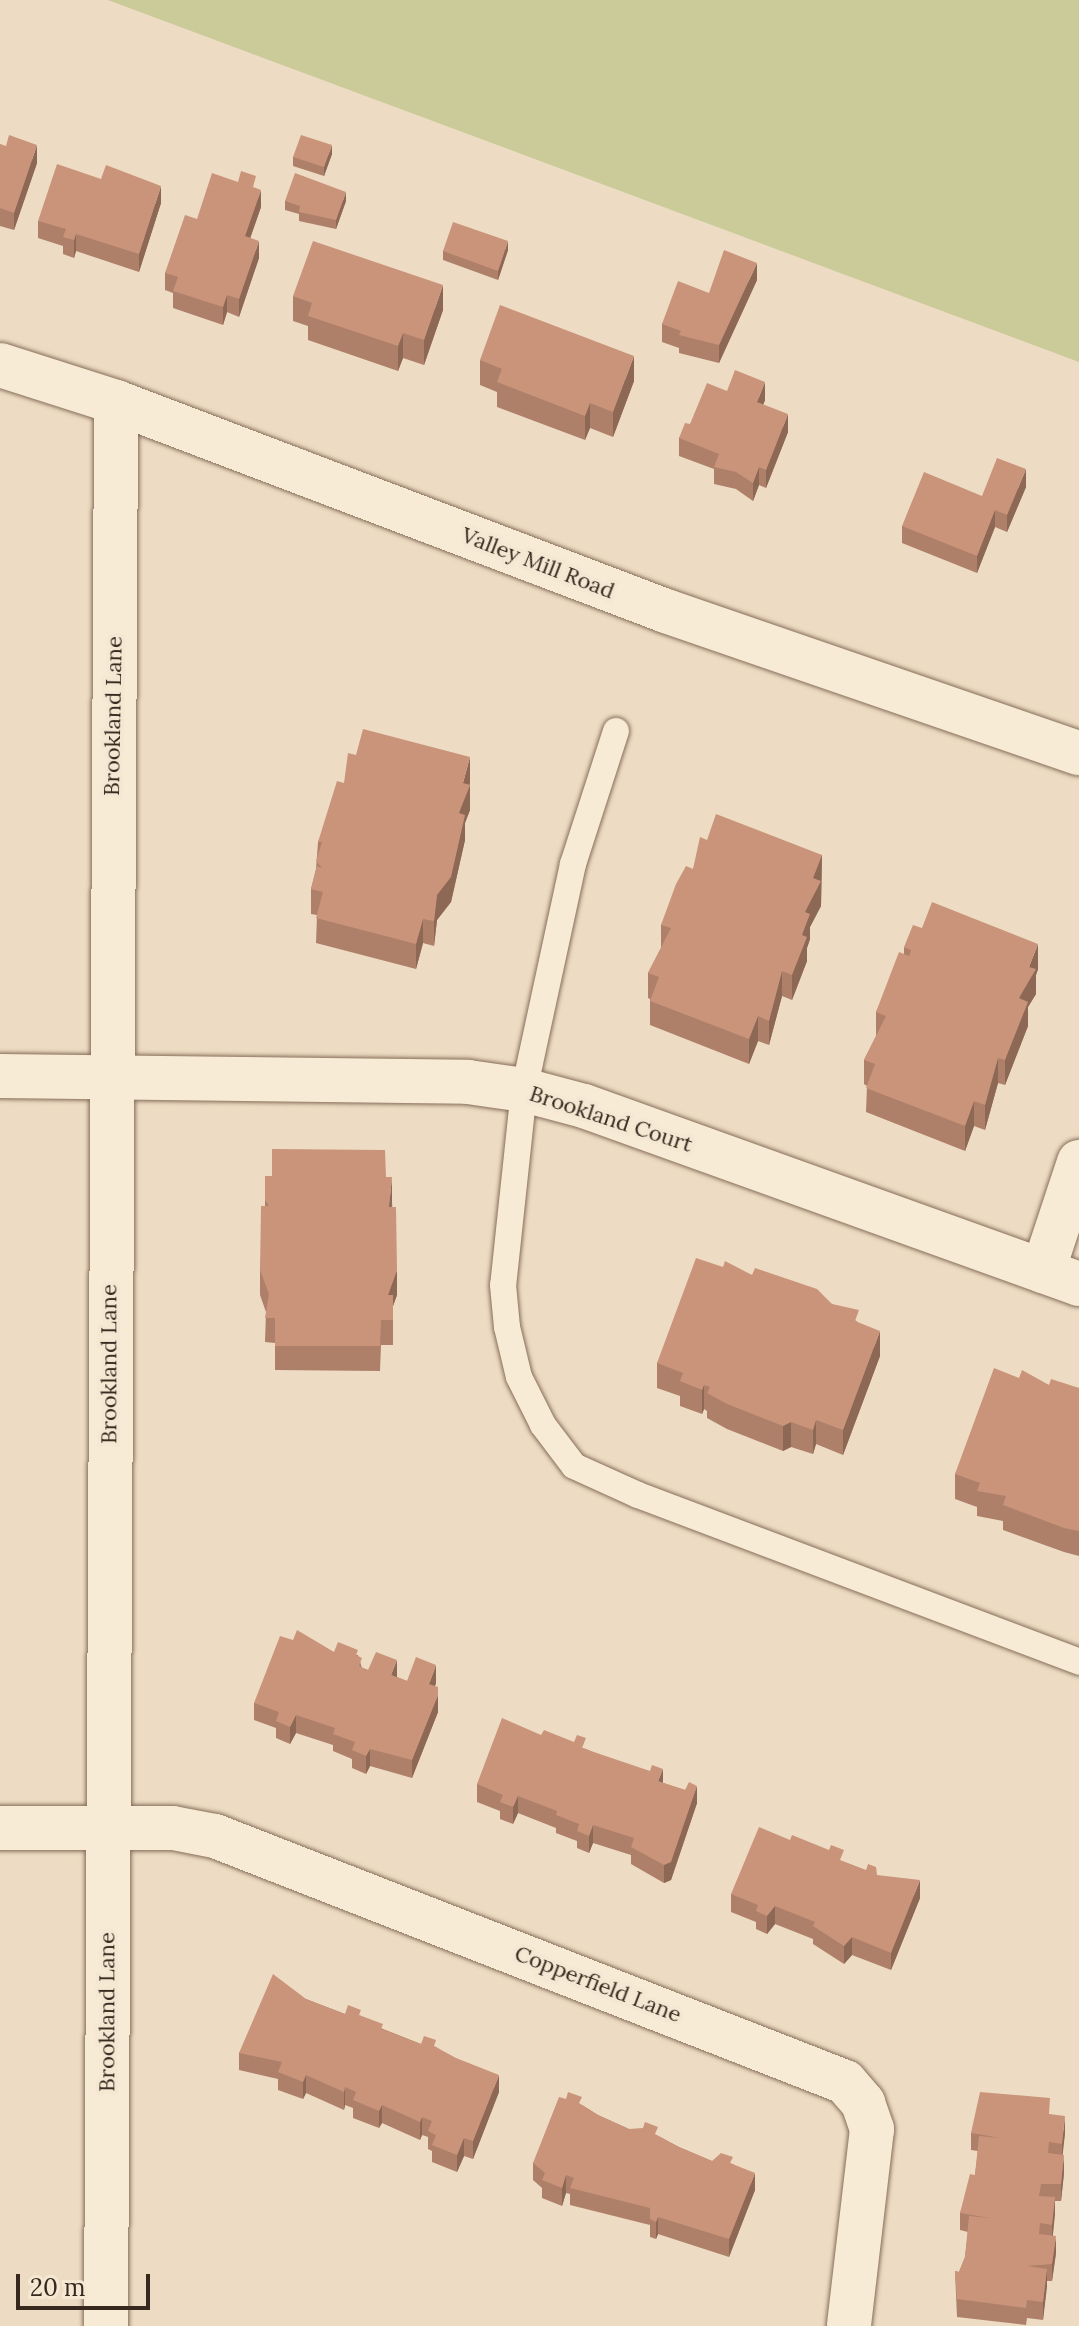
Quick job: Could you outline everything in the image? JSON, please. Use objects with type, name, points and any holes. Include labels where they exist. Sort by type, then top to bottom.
[{"type":"street","name":"Valley Mill Road","points":[[0,365],[116,402],[666,611],[1079,753]]},
{"type":"street","name":"Brookland Lane","points":[[106,2326],[109,1076],[116,402]]},
{"type":"street","name":"Brookland Court","points":[[0,1076],[468,1082],[524,1090],[584,1106],[1061,1278],[1079,1162]]},
{"type":"street","name":"Copperfield Lane","points":[[0,1828],[173,1828],[215,1836],[845,2082],[863,2103],[872,2129],[849,2326]]},
{"type":"lane","points":[[616,731],[573,864],[524,1090],[503,1285],[507,1327],[519,1377],[543,1425],[574,1466],[1079,1662]]},
{"type":"green space","points":[[108,0],[1079,0],[1079,362]]},
{"type":"building","points":[[9,135],[37,145],[14,213],[0,208],[0,144],[6,146]]},
{"type":"building","points":[[301,135],[332,145],[324,167],[293,157]]},
{"type":"building","points":[[57,164],[101,179],[106,165],[161,186],[139,254],[76,234],[74,240],[63,237],[66,229],[38,221]]},
{"type":"building","points":[[241,171],[256,176],[253,187],[261,190],[245,236],[259,241],[239,299],[227,295],[223,307],[173,291],[178,277],[165,273],[185,215],[197,219],[212,173],[238,182]]},
{"type":"building","points":[[295,173],[346,192],[336,220],[299,212],[300,206],[285,201]]},
{"type":"building","points":[[453,222],[508,241],[498,271],[443,251]]},
{"type":"building","points":[[313,241],[443,285],[424,340],[403,333],[398,346],[308,316],[312,303],[293,296]]},
{"type":"building","points":[[724,250],[757,263],[719,345],[679,335],[681,331],[662,324],[678,281],[709,293]]},
{"type":"building","points":[[500,305],[634,356],[613,412],[590,403],[585,416],[497,382],[502,369],[480,360]]},
{"type":"building","points":[[735,370],[765,382],[757,402],[788,414],[766,470],[759,467],[753,483],[736,472],[714,467],[719,454],[679,438],[685,423],[690,424],[707,383],[727,391]]},
{"type":"building","points":[[997,458],[1026,469],[1007,515],[995,510],[977,556],[902,526],[924,472],[982,496]]},
{"type":"building","points":[[363,729],[470,757],[463,783],[470,785],[459,813],[465,815],[451,877],[437,895],[434,921],[423,919],[416,944],[316,918],[323,892],[311,889],[317,866],[322,868],[316,861],[322,842],[318,842],[337,781],[344,783],[348,753],[356,755]]},
{"type":"building","points":[[716,814],[822,855],[813,878],[821,881],[805,912],[810,914],[802,935],[807,937],[792,975],[782,971],[769,1021],[758,1016],[749,1039],[650,1001],[659,977],[648,973],[671,928],[661,925],[676,884],[686,866],[693,869],[700,837],[707,840]]},
{"type":"building","points":[[932,902],[1038,944],[1029,967],[1036,969],[1019,998],[1028,1002],[1005,1060],[998,1058],[985,1105],[974,1101],[965,1126],[866,1088],[875,1064],[864,1060],[886,1016],[876,1012],[899,952],[909,956],[911,950],[904,947],[913,925],[922,928]]},
{"type":"building","points":[[272,1149],[385,1150],[386,1177],[392,1177],[389,1207],[396,1207],[397,1270],[388,1295],[393,1295],[393,1320],[381,1320],[380,1346],[275,1346],[275,1318],[265,1318],[269,1294],[260,1270],[261,1206],[269,1206],[265,1200],[265,1176],[272,1176]]},
{"type":"building","points":[[696,1258],[723,1267],[725,1261],[752,1275],[755,1268],[817,1289],[832,1304],[859,1310],[855,1321],[880,1331],[843,1430],[816,1420],[813,1430],[791,1422],[783,1426],[727,1404],[707,1393],[710,1387],[704,1385],[702,1390],[680,1381],[683,1373],[657,1363]]},
{"type":"building","points":[[994,1368],[1019,1378],[1022,1370],[1049,1385],[1051,1379],[1079,1388],[1079,1531],[1003,1505],[1006,1496],[977,1491],[980,1483],[955,1474]]},
{"type":"building","points":[[297,1630],[334,1652],[338,1642],[358,1650],[356,1655],[362,1658],[359,1666],[368,1670],[376,1652],[397,1660],[391,1675],[407,1681],[416,1657],[436,1665],[429,1684],[438,1687],[438,1695],[412,1760],[370,1749],[366,1756],[352,1750],[355,1742],[333,1734],[335,1728],[296,1715],[290,1727],[276,1721],[279,1712],[254,1703],[280,1636],[293,1640]]},
{"type":"building","points":[[502,1718],[541,1735],[544,1730],[574,1742],[577,1735],[586,1738],[582,1748],[650,1771],[652,1765],[663,1769],[658,1781],[685,1790],[689,1782],[697,1786],[671,1862],[664,1865],[631,1847],[634,1838],[593,1825],[589,1836],[577,1831],[579,1824],[556,1815],[557,1811],[518,1796],[513,1807],[500,1802],[503,1795],[477,1784]]},
{"type":"building","points":[[759,1827],[790,1840],[792,1835],[829,1850],[831,1845],[844,1850],[840,1860],[866,1870],[868,1864],[876,1867],[877,1875],[920,1880],[891,1953],[852,1937],[844,1946],[813,1926],[815,1922],[775,1906],[767,1916],[756,1911],[758,1905],[731,1894]]},
{"type":"building","points":[[273,1974],[306,1999],[345,2014],[348,2005],[361,2010],[359,2015],[383,2024],[381,2029],[421,2044],[424,2036],[436,2040],[434,2046],[499,2075],[473,2141],[464,2138],[457,2155],[432,2145],[436,2135],[428,2131],[432,2121],[422,2117],[420,2122],[382,2105],[379,2111],[353,2100],[356,2092],[345,2087],[344,2092],[306,2075],[303,2082],[278,2072],[282,2062],[239,2053]]},
{"type":"building","points":[[568,2092],[582,2097],[579,2103],[598,2115],[629,2129],[643,2128],[645,2122],[658,2127],[655,2134],[679,2147],[712,2161],[721,2153],[733,2157],[730,2163],[755,2173],[729,2239],[658,2217],[656,2222],[650,2219],[650,2208],[570,2188],[574,2178],[566,2175],[562,2188],[542,2180],[545,2173],[533,2163],[559,2097],[566,2099]]},
{"type":"building","points":[[980,2092],[1050,2098],[1049,2114],[1065,2116],[1062,2144],[1049,2142],[1048,2153],[1064,2155],[1061,2184],[1041,2184],[1039,2196],[1055,2197],[1052,2225],[1040,2223],[1039,2234],[1056,2236],[1052,2264],[1027,2266],[1047,2269],[1043,2302],[1027,2300],[1026,2308],[957,2299],[955,2271],[959,2272],[965,2257],[969,2216],[990,2218],[960,2213],[970,2174],[975,2175],[979,2136],[1001,2138],[971,2133]]}]
